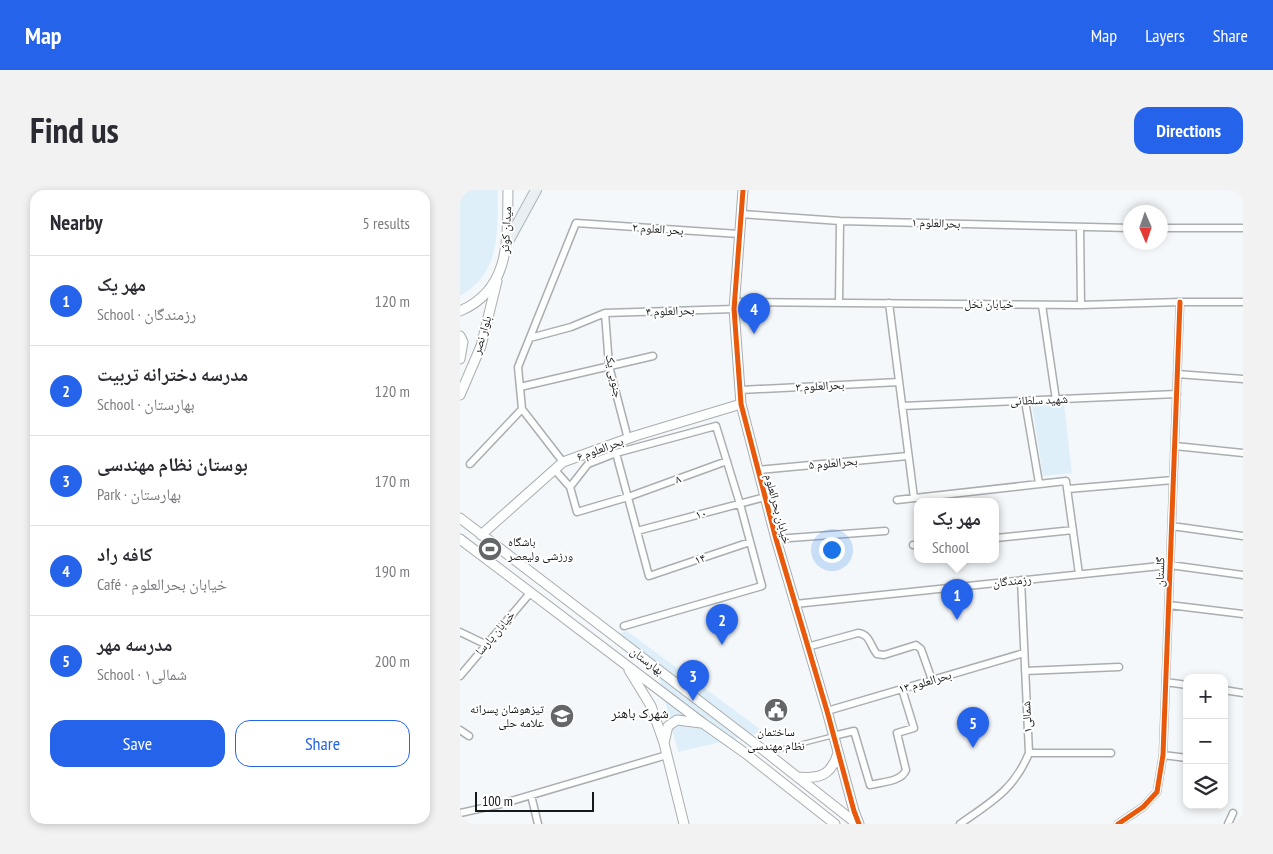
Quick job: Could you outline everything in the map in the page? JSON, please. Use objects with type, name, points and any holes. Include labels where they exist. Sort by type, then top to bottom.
[{"type":"main road","points":[[507,243],[536,190]]},
{"type":"street","name":"میدان کوثر","points":[[460,310],[481,298],[499,273],[506,254],[508,190]]},
{"type":"street","name":"خیابان بحرالعلوم","points":[[743,190],[734,305],[741,404],[776,539],[858,824]]},
{"type":"street","name":"بحرالعلوم ۱","points":[[741,214],[840,221],[1123,228]]},
{"type":"street","points":[[839,303],[840,221]]},
{"type":"street","name":"بحر العلوم ۲","points":[[530,338],[576,223],[739,234]]},
{"type":"street","points":[[1080,227],[1081,305]]},
{"type":"street","points":[[1168,228],[1243,228]]},
{"type":"street","name":"بلوار نصر","points":[[460,395],[480,346],[499,273]]},
{"type":"street","name":"گلستان","points":[[1118,824],[1143,807],[1157,792],[1163,756],[1180,302]]},
{"type":"street","name":"خیابان نخل","points":[[734,305],[839,303],[1081,305],[1243,302]]},
{"type":"street","points":[[890,303],[914,498]]},
{"type":"street","name":"بحرالعلوم ۴","points":[[605,313],[734,305]]},
{"type":"street","points":[[1042,305],[1056,400]]},
{"type":"street","points":[[564,462],[522,409],[518,367],[530,338],[571,327],[605,313]]},
{"type":"street","name":"جنوبی یک","points":[[605,313],[609,366],[628,438]]},
{"type":"street","name":"بلوار نصر","points":[[460,336],[463,342],[460,358]]},
{"type":"street","points":[[520,387],[652,356]]},
{"type":"street","points":[[1177,374],[1243,379]]},
{"type":"street","name":"بحرالعلوم ۳","points":[[740,390],[899,382]]},
{"type":"street","name":"شهید سلطانی","points":[[902,406],[1177,394]]},
{"type":"street","points":[[1025,401],[1039,484]]},
{"type":"street","name":"بحرالعلوم ۶","points":[[481,535],[564,462],[628,438],[741,404]]},
{"type":"street","points":[[470,464],[522,409]]},
{"type":"street","points":[[555,470],[570,487],[588,464],[616,453],[716,426],[740,504],[762,586],[624,626]]},
{"type":"street","points":[[1175,446],[1243,453]]},
{"type":"street","points":[[616,453],[637,531]]},
{"type":"street","name":"بحرالعلوم ۵","points":[[758,470],[908,456]]},
{"type":"street","name":"۸","points":[[570,487],[577,512],[628,497],[727,461]]},
{"type":"street","points":[[1068,489],[1173,480]]},
{"type":"street","points":[[897,500],[1066,481],[1079,574]]},
{"type":"street","name":"۱۰","points":[[637,531],[765,497]]},
{"type":"street","name":"بهارستان","points":[[460,518],[858,824]]},
{"type":"street","points":[[1172,526],[1243,536]]},
{"type":"street","points":[[999,538],[1073,530]]},
{"type":"street","name":"۱۴","points":[[637,531],[649,576],[750,542]]},
{"type":"street","points":[[776,539],[885,531]]},
{"type":"street","name":"بهارستان","points":[[460,539],[704,724],[746,753],[834,824]]},
{"type":"street","name":"رزمندگان","points":[[795,604],[1170,565],[1243,575]]},
{"type":"street","name":"شمالی۱","points":[[1020,580],[1029,753]]},
{"type":"street","name":"خیابان پارسا","points":[[460,676],[485,644],[531,592]]},
{"type":"street","points":[[1169,605],[1243,614]]},
{"type":"street","points":[[460,632],[485,644]]},
{"type":"street","points":[[807,647],[858,633],[868,637],[877,654],[884,655],[916,645],[921,649],[932,680]]},
{"type":"street","name":"بحرالعلوم ۱۳","points":[[827,711],[1024,653]]},
{"type":"street","points":[[626,664],[651,706],[664,743],[684,824]]},
{"type":"street","points":[[1025,671],[1119,667]]},
{"type":"street","points":[[1166,682],[1183,684]]},
{"type":"street","points":[[833,736],[854,731],[870,785],[904,775],[906,764],[897,733],[914,728],[902,689]]},
{"type":"street","points":[[1228,691],[1243,693]]},
{"type":"street","points":[[664,743],[668,726],[677,720],[704,724]]},
{"type":"street","points":[[460,730],[469,736]]},
{"type":"street","points":[[746,753],[751,753],[754,750],[752,741]]},
{"type":"street","points":[[797,777],[810,778],[820,776],[830,770],[838,753]]},
{"type":"street","points":[[960,824],[1006,791],[1023,767],[1029,753],[1111,753]]},
{"type":"street","points":[[460,813],[531,795],[667,755]]},
{"type":"street","points":[[1163,756],[1183,758]]},
{"type":"street","points":[[531,795],[538,824]]},
{"type":"street","points":[[1228,824],[1232,813]]},
{"type":"lane","points":[[767,753],[833,736]]},
{"type":"shaded area","points":[[460,190],[498,190],[498,221],[494,250],[484,275],[474,286],[460,296]]},
{"type":"shaded area","points":[[1064,404],[1072,473],[1043,476],[1032,405]]},
{"type":"shaded area","points":[[627,631],[764,732],[678,752],[657,669],[614,635]]},
{"type":"cycle path","points":[[743,190],[734,309],[741,404],[776,539],[859,824]]},
{"type":"cycle path","points":[[1118,824],[1143,807],[1157,792],[1163,755],[1180,302]]},
{"type":"place","name":"کافه راد","points":[[754,334]]},
{"type":"place","name":"باشگاه ورزشی ولیعصر","points":[[490,549]]},
{"type":"place","name":"مهر یک","points":[[957,620]]},
{"type":"place","name":"مدرسه دخترانه تربیت","points":[[722,645]]},
{"type":"place","name":"بوستان نظام مهندسی","points":[[693,701]]},
{"type":"place","name":"ساختمان نظام مهندسی","points":[[776,710]]},
{"type":"place","name":"تیزهوشان پسرانه علامه حلی","points":[[562,716]]},
{"type":"place","name":"مدرسه مهر","points":[[973,748]]},
{"type":"district","name":"شهرک باهنر","points":[[640,713]]}]
